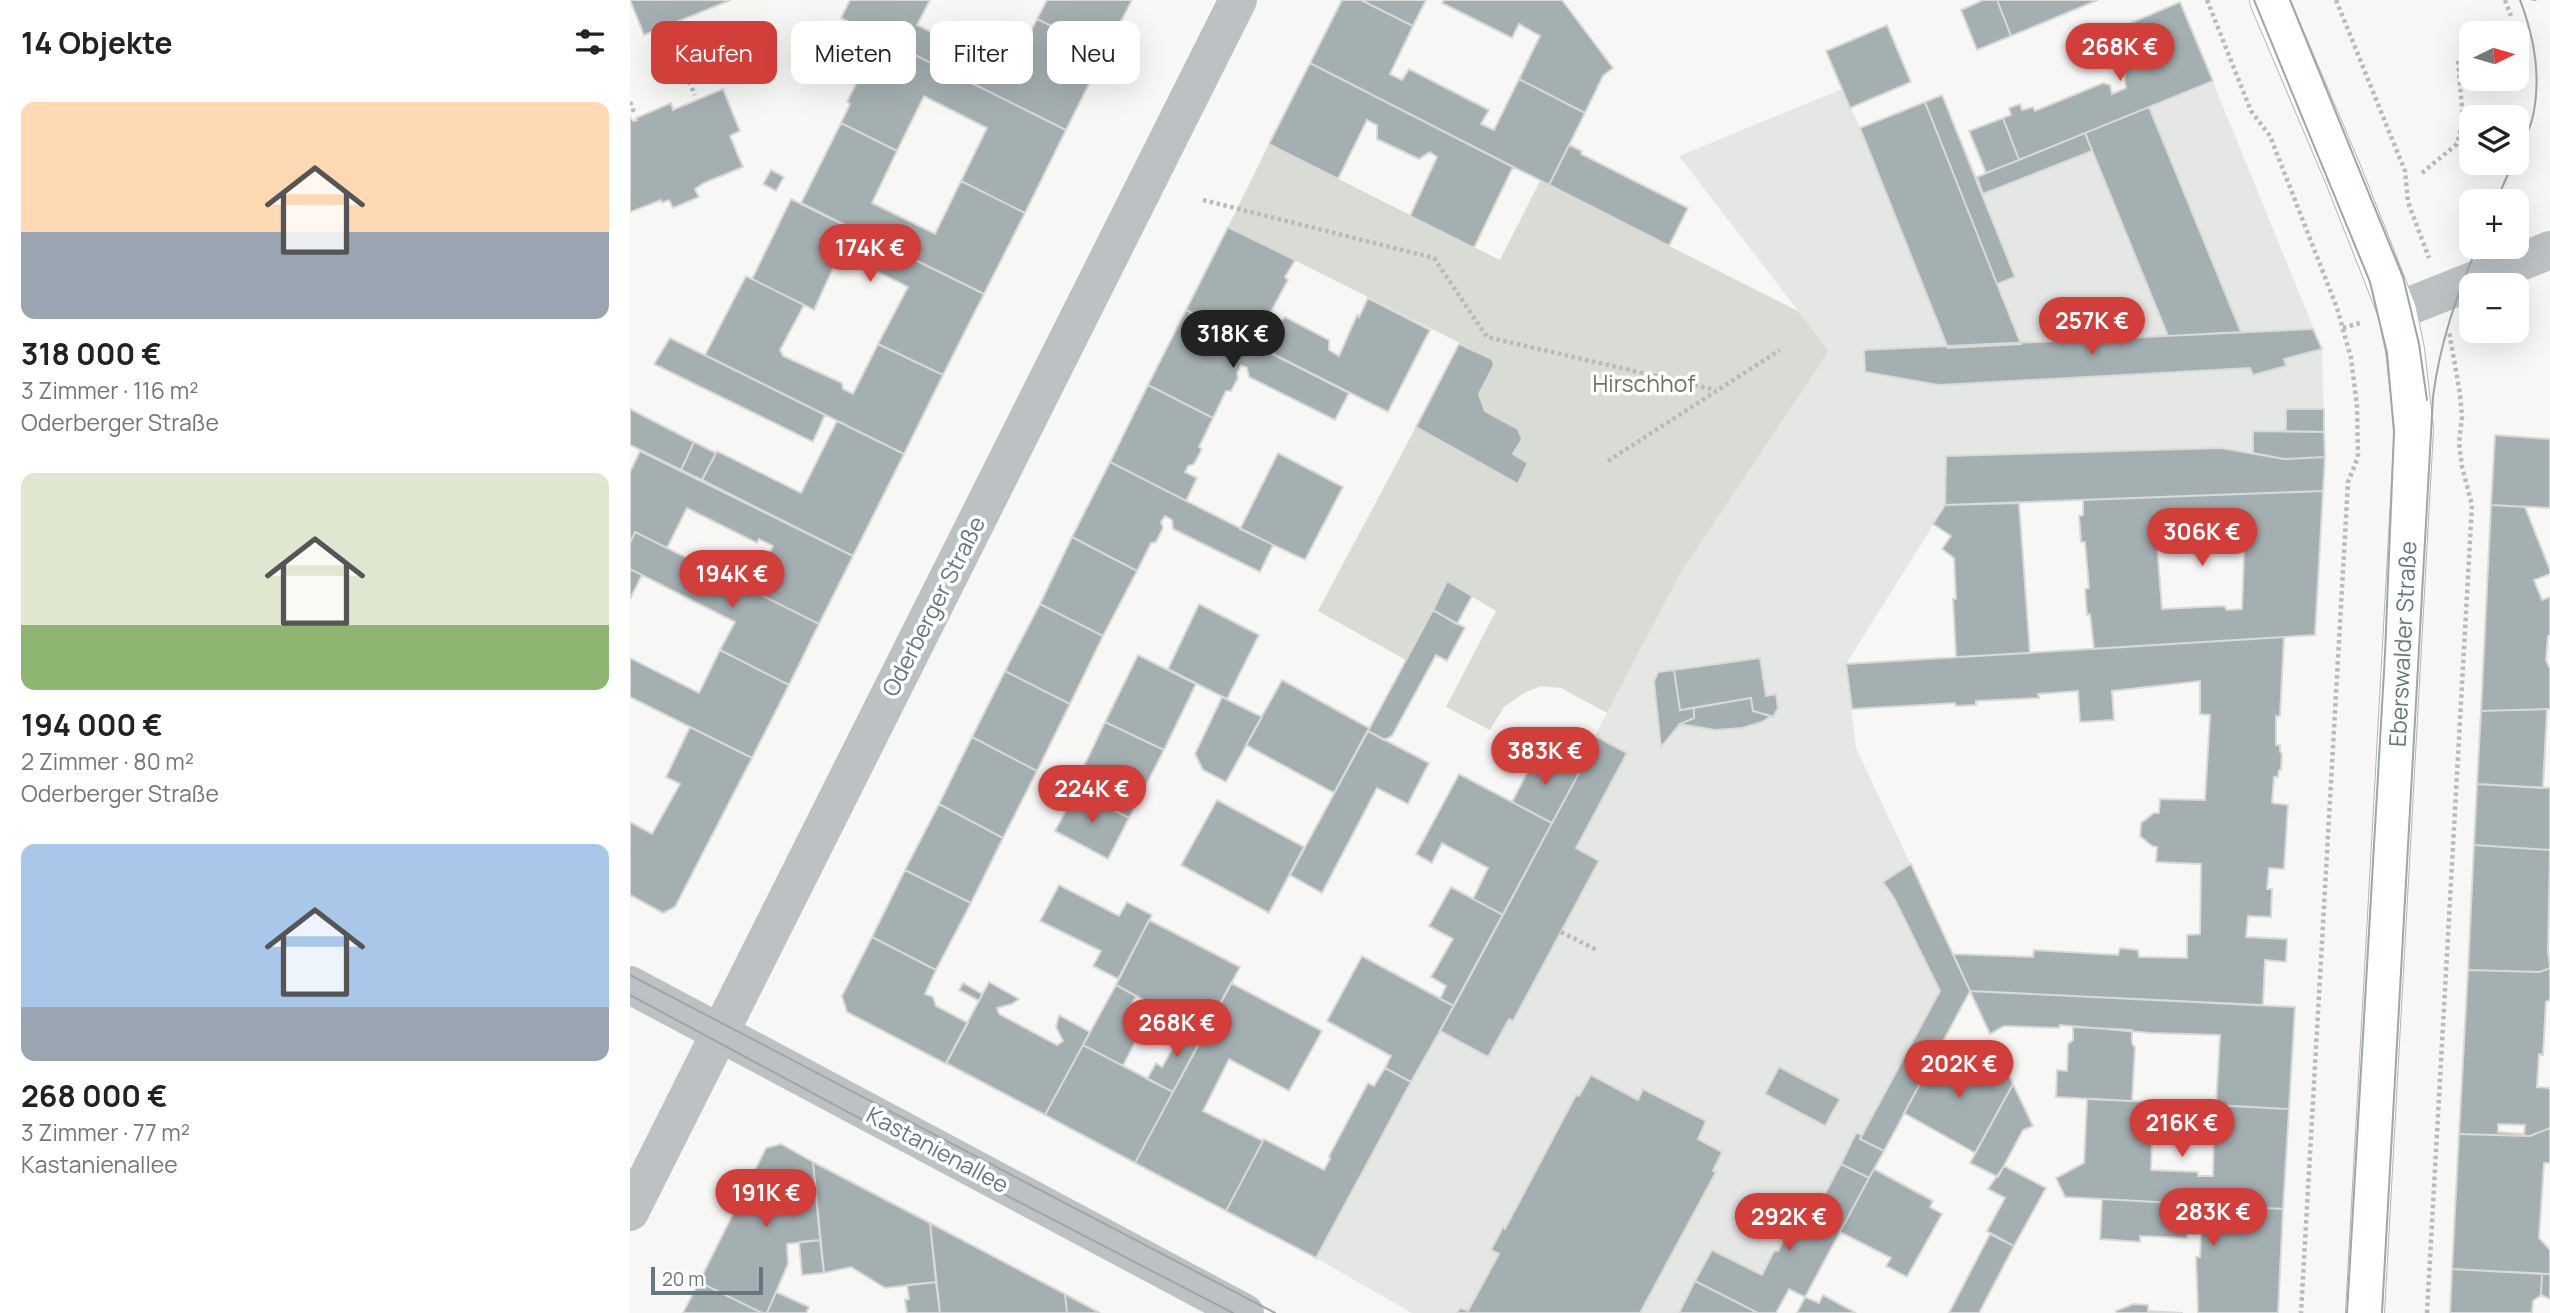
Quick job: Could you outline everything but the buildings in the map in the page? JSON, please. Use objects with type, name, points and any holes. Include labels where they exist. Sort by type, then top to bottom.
[{"type":"main road","name":"Eberswalder Straße","points":[[2270,0],[2397,311],[2407,362],[2413,429],[2365,1313]]},
{"type":"street","name":"Oderberger Straße","points":[[630,1212],[1238,0]]},
{"type":"street","points":[[2397,311],[2550,250]]},
{"type":"street","name":"Kastanienallee","points":[[630,985],[1245,1313]]},
{"type":"path","points":[[2207,0],[2251,111],[2270,136],[2337,308],[2351,358],[2357,406],[2358,457],[2348,482],[2301,1313]]},
{"type":"path","points":[[2336,0],[2405,171],[2407,202],[2421,236]]},
{"type":"path","points":[[2505,0],[2511,16]]},
{"type":"path","points":[[2422,173],[2457,144],[2463,121],[2458,60]]},
{"type":"path","points":[[690,84],[695,95]]},
{"type":"path","points":[[630,102],[634,112]]},
{"type":"path","points":[[1203,200],[1434,257],[1487,337],[1716,390]]},
{"type":"path","points":[[1608,461],[1780,350]]},
{"type":"path","points":[[2427,1313],[2472,505],[2459,443],[2462,418]]},
{"type":"path","points":[[1560,932],[1597,950]]},
{"type":"shaded area","points":[[2213,82],[2322,349],[2325,457],[2323,491],[1945,506],[1846,664],[1856,748],[1970,991],[1805,1297],[1712,1250],[1678,1313],[1412,1313],[1316,1258],[1579,773],[1578,768],[1680,574],[1829,351],[1679,156],[1842,89],[1860,128],[1942,95],[1977,177]]},
{"type":"green space","name":"Hirschhof","points":[[1269,144],[1500,260],[1540,181],[1798,311],[1829,351],[1680,574],[1607,713],[1561,688],[1541,686],[1524,693],[1504,707],[1490,730],[1446,707],[1496,611],[1448,582],[1406,660],[1318,611],[1416,427],[1518,484],[1527,463],[1513,454],[1522,439],[1485,411],[1479,394],[1494,366],[1492,359],[1228,227]]},
{"type":"tram line","points":[[2254,0],[2370,282],[2387,353],[2394,432],[2385,654],[2347,1313]]},
{"type":"tram line","points":[[2290,0],[2403,277],[2419,344],[2427,400]]},
{"type":"tram line","points":[[2520,0],[2530,29],[2537,74],[2535,105],[2529,129]]},
{"type":"tram line","points":[[2501,189],[2508,175]]},
{"type":"tram line","points":[[2382,1313],[2433,397],[2450,320],[2472,259]]},
{"type":"tram line","points":[[630,975],[1275,1313]]},
{"type":"tram line","points":[[630,995],[911,1146],[1233,1313]]}]
